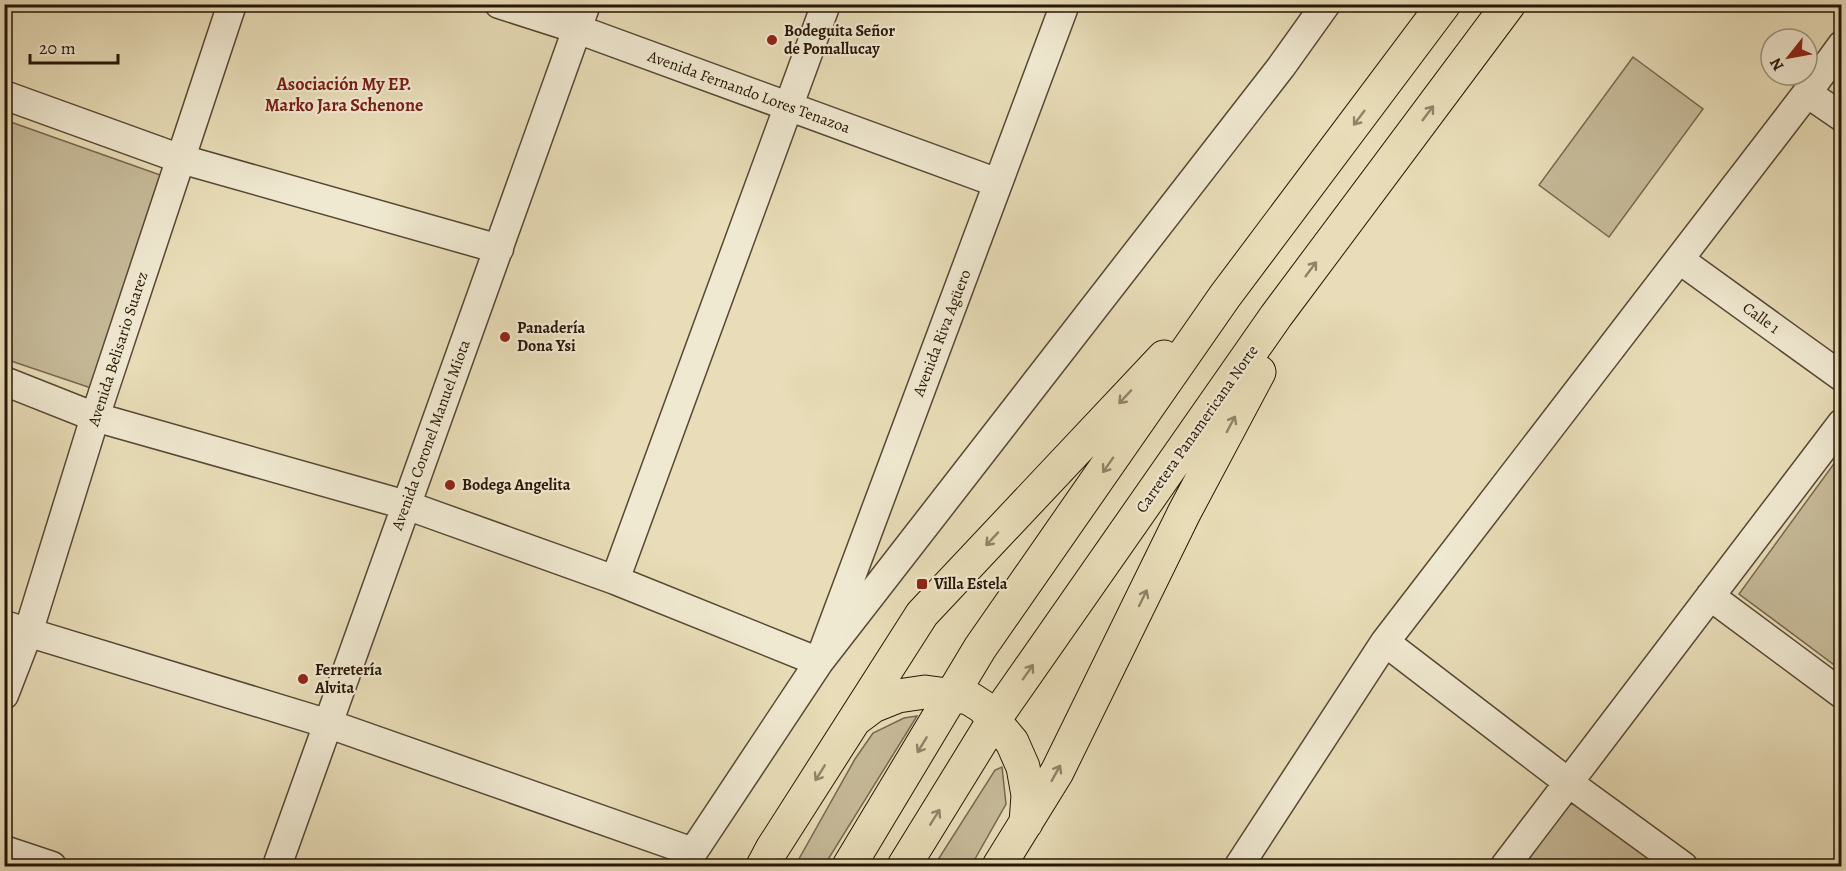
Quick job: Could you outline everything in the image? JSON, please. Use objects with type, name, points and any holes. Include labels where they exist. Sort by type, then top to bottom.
[{"type":"highway","points":[[849,867],[980,648],[1225,296],[1444,4]]},
{"type":"highway","name":"Carretera Panamericana Norte","points":[[904,867],[994,720],[1276,316],[1509,4]]},
{"type":"highway","points":[[763,867],[851,723],[922,614],[1131,391],[1225,296]]},
{"type":"highway","points":[[999,867],[1057,772],[1184,513],[1261,367],[1276,316]]},
{"type":"highway","points":[[851,723],[873,706],[898,696],[925,692],[969,699],[983,707],[1012,742],[1023,767],[1028,795],[1026,823]]},
{"type":"street","name":"Avenida Belisario Suarez","points":[[4,695],[16,629],[95,417],[232,4]]},
{"type":"street","name":"Avenida Fernando Lores Tenazoa","points":[[499,4],[582,16],[789,107],[998,183]]},
{"type":"street","points":[[615,580],[826,4]]},
{"type":"street","name":"Avenida Riva Agüero","points":[[819,662],[1065,4]]},
{"type":"street","points":[[1281,67],[1305,4]]},
{"type":"street","points":[[16,629],[328,724],[690,859],[819,662],[1281,67],[1326,4]]},
{"type":"street","name":"Avenida Coronel Manuel Miota","points":[[278,867],[582,16]]},
{"type":"street","points":[[1239,867],[1385,642],[1680,260],[1842,45]]},
{"type":"street","points":[[1807,93],[1842,117]]},
{"type":"street","points":[[4,95],[181,159],[499,249]]},
{"type":"street","name":"Calle 1","points":[[1680,260],[1842,377]]},
{"type":"street","points":[[4,381],[95,417],[406,506],[615,580],[819,662]]},
{"type":"street","points":[[1505,867],[1842,423]]},
{"type":"street","points":[[1710,596],[1842,694]]},
{"type":"street","points":[[1385,642],[1683,867]]},
{"type":"street","points":[[4,850],[51,867]]},
{"type":"shaded area","points":[[1633,57],[1703,109],[1609,237],[1539,185]]},
{"type":"shaded area","points":[[5,120],[163,176],[91,388],[5,359]]},
{"type":"shaded area","points":[[1841,454],[1841,670],[1739,594]]},
{"type":"shaded area","points":[[917,716],[824,866],[795,866],[855,759],[873,733],[904,718]]},
{"type":"shaded area","points":[[1002,767],[1006,804],[971,866],[934,866],[995,770]]},
{"type":"shaded area","points":[[1572,799],[1661,866],[1524,866]]},
{"type":"place","name":"Bodeguita Señor de Pomallucay","points":[[772,40]]},
{"type":"place","name":"Panadería Dona Ysi","points":[[505,337]]},
{"type":"place","name":"Bodega Angelita","points":[[450,485]]},
{"type":"place","name":"Villa Estela","points":[[922,584]]},
{"type":"place","name":"Ferretería Alvita","points":[[303,679]]},
{"type":"district","name":"Asociación My EP. Marko Jara Schenone","points":[[344,94]]}]
